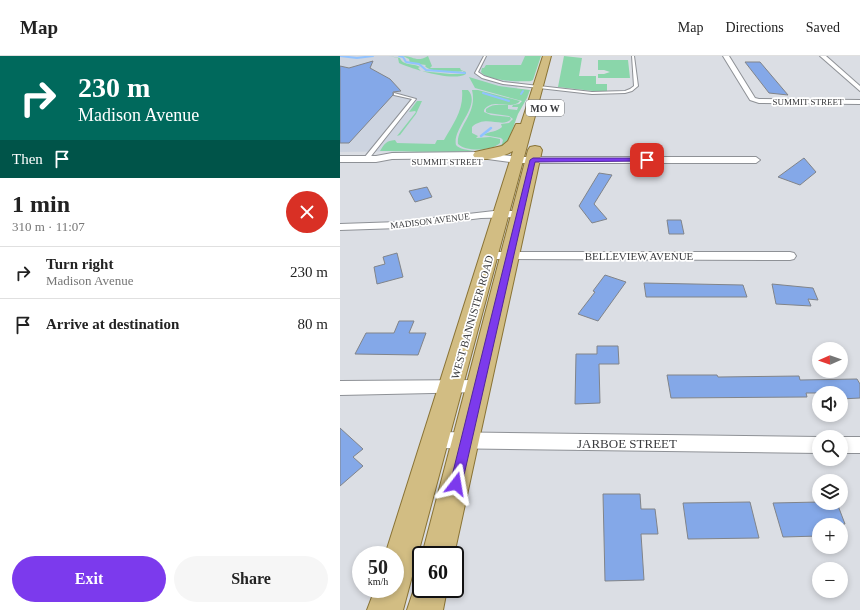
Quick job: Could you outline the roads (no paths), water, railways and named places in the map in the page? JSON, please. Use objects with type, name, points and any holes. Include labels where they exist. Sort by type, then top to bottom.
[{"type":"main road","name":"WEST BANNISTER ROAD","points":[[440,546],[479,386],[500,256],[525,160],[532,108],[547,56]]},
{"type":"main road","name":"MO W","points":[[547,102],[558,56]]},
{"type":"main road","points":[[480,155],[502,151],[514,144],[524,114],[532,108]]},
{"type":"main road","name":"WEST BANNISTER ROAD","points":[[525,160],[538,139]]},
{"type":"main road","name":"WEST BANNISTER ROAD","points":[[404,547],[452,387],[500,256]]},
{"type":"main road","points":[[385,610],[389,598]]},
{"type":"main road","points":[[425,610],[428,598]]},
{"type":"street","name":"SUMMIT STREET","points":[[726,56],[752,98],[757,100],[767,102],[860,102]]},
{"type":"street","points":[[823,56],[860,89]]},
{"type":"street","name":"SUMMIT STREET","points":[[376,159],[392,156],[480,155],[525,160]]},
{"type":"street","name":"SUMMIT STREET","points":[[340,159],[376,159],[404,162],[501,162],[525,160]]},
{"type":"street","points":[[525,160],[756,160]]},
{"type":"street","name":"MADISON AVENUE","points":[[340,228],[394,225],[484,214],[510,214]]},
{"type":"street","name":"BELLEVIEW AVENUE","points":[[500,256],[790,256]]},
{"type":"street","points":[[340,388],[479,386]]},
{"type":"street","name":"JARBOE STREET","points":[[436,440],[812,444]]},
{"type":"street","points":[[848,445],[860,445]]},
{"type":"lane","points":[[485,56],[476,72],[483,78],[513,84],[539,86],[552,79],[600,93],[629,91],[636,86],[632,56]]},
{"type":"lane","points":[[481,62],[488,62]]},
{"type":"lane","points":[[366,159],[414,99],[395,94]]},
{"type":"waterway","points":[[340,56],[357,58],[373,56]]},
{"type":"waterway","points":[[399,56],[403,57],[406,62],[419,64],[426,70],[465,73]]},
{"type":"waterway","points":[[483,93],[509,101]]},
{"type":"waterway","points":[[481,136],[491,128]]}]
